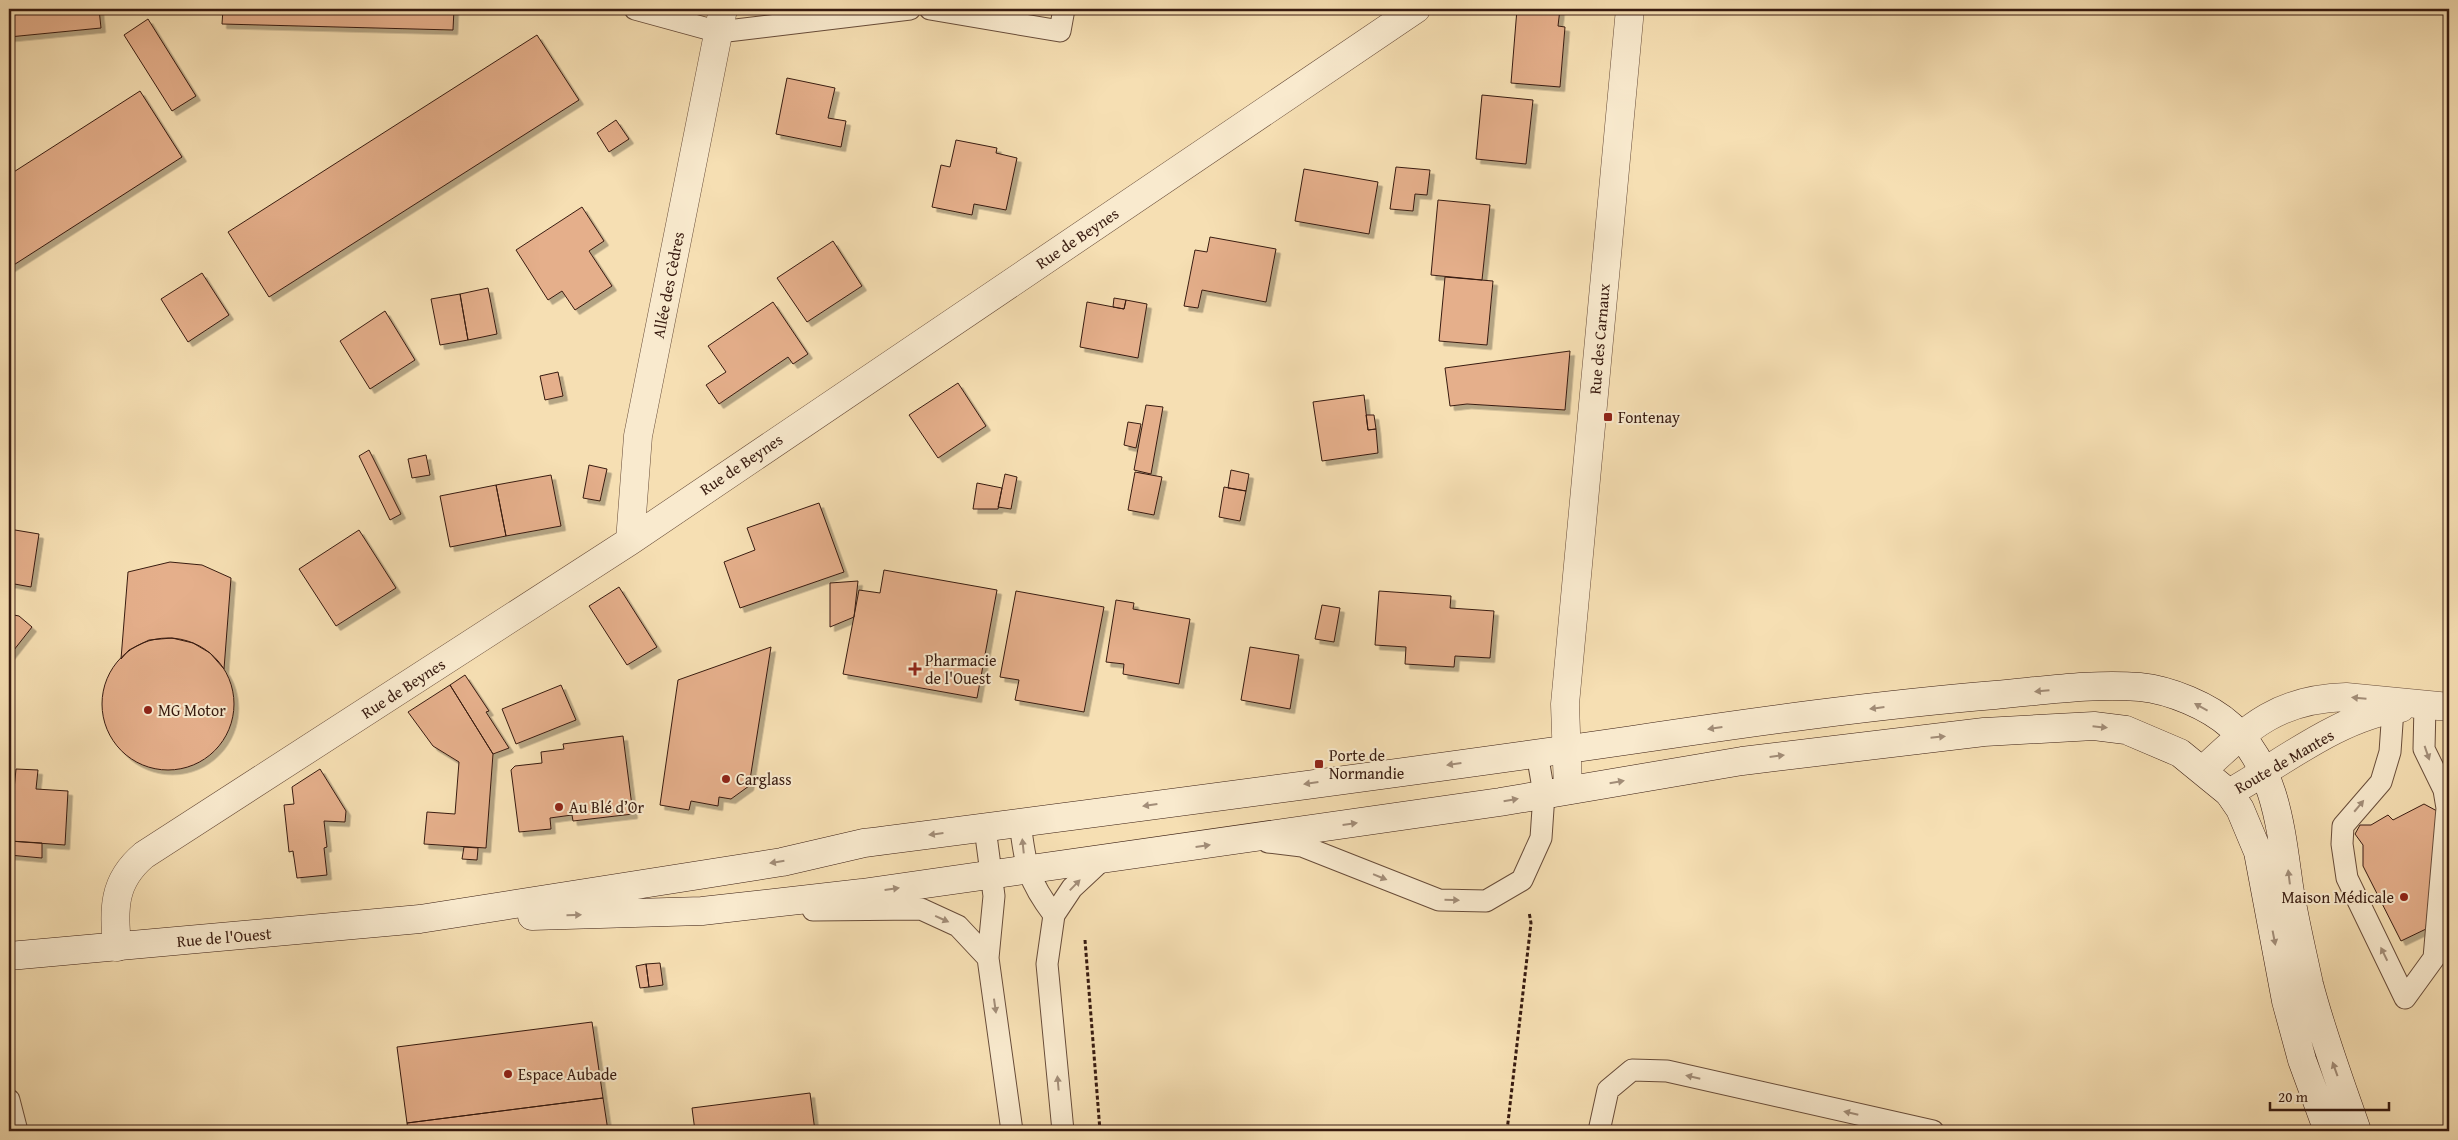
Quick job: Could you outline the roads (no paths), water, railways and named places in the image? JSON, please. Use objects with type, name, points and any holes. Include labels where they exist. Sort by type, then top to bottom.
[{"type":"main road","name":"Rue de Beynes","points":[[117,947],[116,900],[122,880],[132,865],[144,855],[630,541],[1416,9]]},
{"type":"main road","name":"Rue des Carnaux","points":[[1556,792],[1567,749],[1566,704],[1630,9]]},
{"type":"main road","name":"Allée des Cèdres","points":[[630,541],[638,436],[721,20]]},
{"type":"main road","points":[[420,919],[782,862],[864,843],[1727,726],[1942,700],[2115,686],[2145,688],[2194,703],[2221,719],[2248,744],[2265,773],[2283,835],[2290,886],[2310,987],[2326,1047],[2357,1131]]},
{"type":"main road","points":[[2203,770],[2240,736],[2261,720],[2292,706],[2329,698],[2346,697],[2437,706]]},
{"type":"main road","name":"Route de Mantes","points":[[2229,794],[2265,773],[2296,750],[2335,730],[2394,709],[2437,706]]},
{"type":"main road","points":[[420,919],[702,912],[862,893],[1250,839],[1742,761],[1910,740],[2094,726],[2126,730],[2180,753],[2203,770],[2229,794],[2240,809],[2258,852],[2286,1001],[2302,1060],[2328,1131]]},
{"type":"main road","name":"Rue de l'Ouest","points":[[15,957],[420,919]]},
{"type":"lane","points":[[635,9],[721,20],[910,9]]},
{"type":"lane","points":[[930,9],[1060,31],[1064,9]]},
{"type":"lane","points":[[2394,709],[2390,752],[2381,782],[2343,826],[2342,844],[2347,878],[2405,998],[2434,958],[2447,808],[2444,790],[2424,749],[2437,706]]},
{"type":"lane","points":[[1250,839],[1302,846],[1439,900],[1486,901],[1522,880],[1541,838],[1556,792],[1537,753]]},
{"type":"lane","points":[[1020,822],[1027,870],[1037,892],[1054,915]]},
{"type":"lane","points":[[985,828],[994,896],[988,958],[1012,1131]]},
{"type":"lane","points":[[1063,1131],[1047,964],[1054,915],[1072,888],[1102,860]]},
{"type":"lane","points":[[702,912],[921,909],[958,926],[988,958]]},
{"type":"lane","points":[[1599,1131],[1608,1090],[1632,1070],[1667,1071],[1933,1131]]},
{"type":"lane","points":[[9,1100],[18,1131]]},
{"type":"place","name":"Fontenay","points":[[1608,417]]},
{"type":"place","name":"Pharmacie de l'Ouest","points":[[915,669]]},
{"type":"place","name":"MG Motor","points":[[148,710]]},
{"type":"place","name":"Porte de Normandie","points":[[1319,764]]},
{"type":"place","name":"Carglass","points":[[726,779]]},
{"type":"place","name":"Au Blé d’Or","points":[[559,807]]},
{"type":"place","name":"Maison Médicale","points":[[2404,897]]},
{"type":"place","name":"Espace Aubade","points":[[508,1074]]}]
